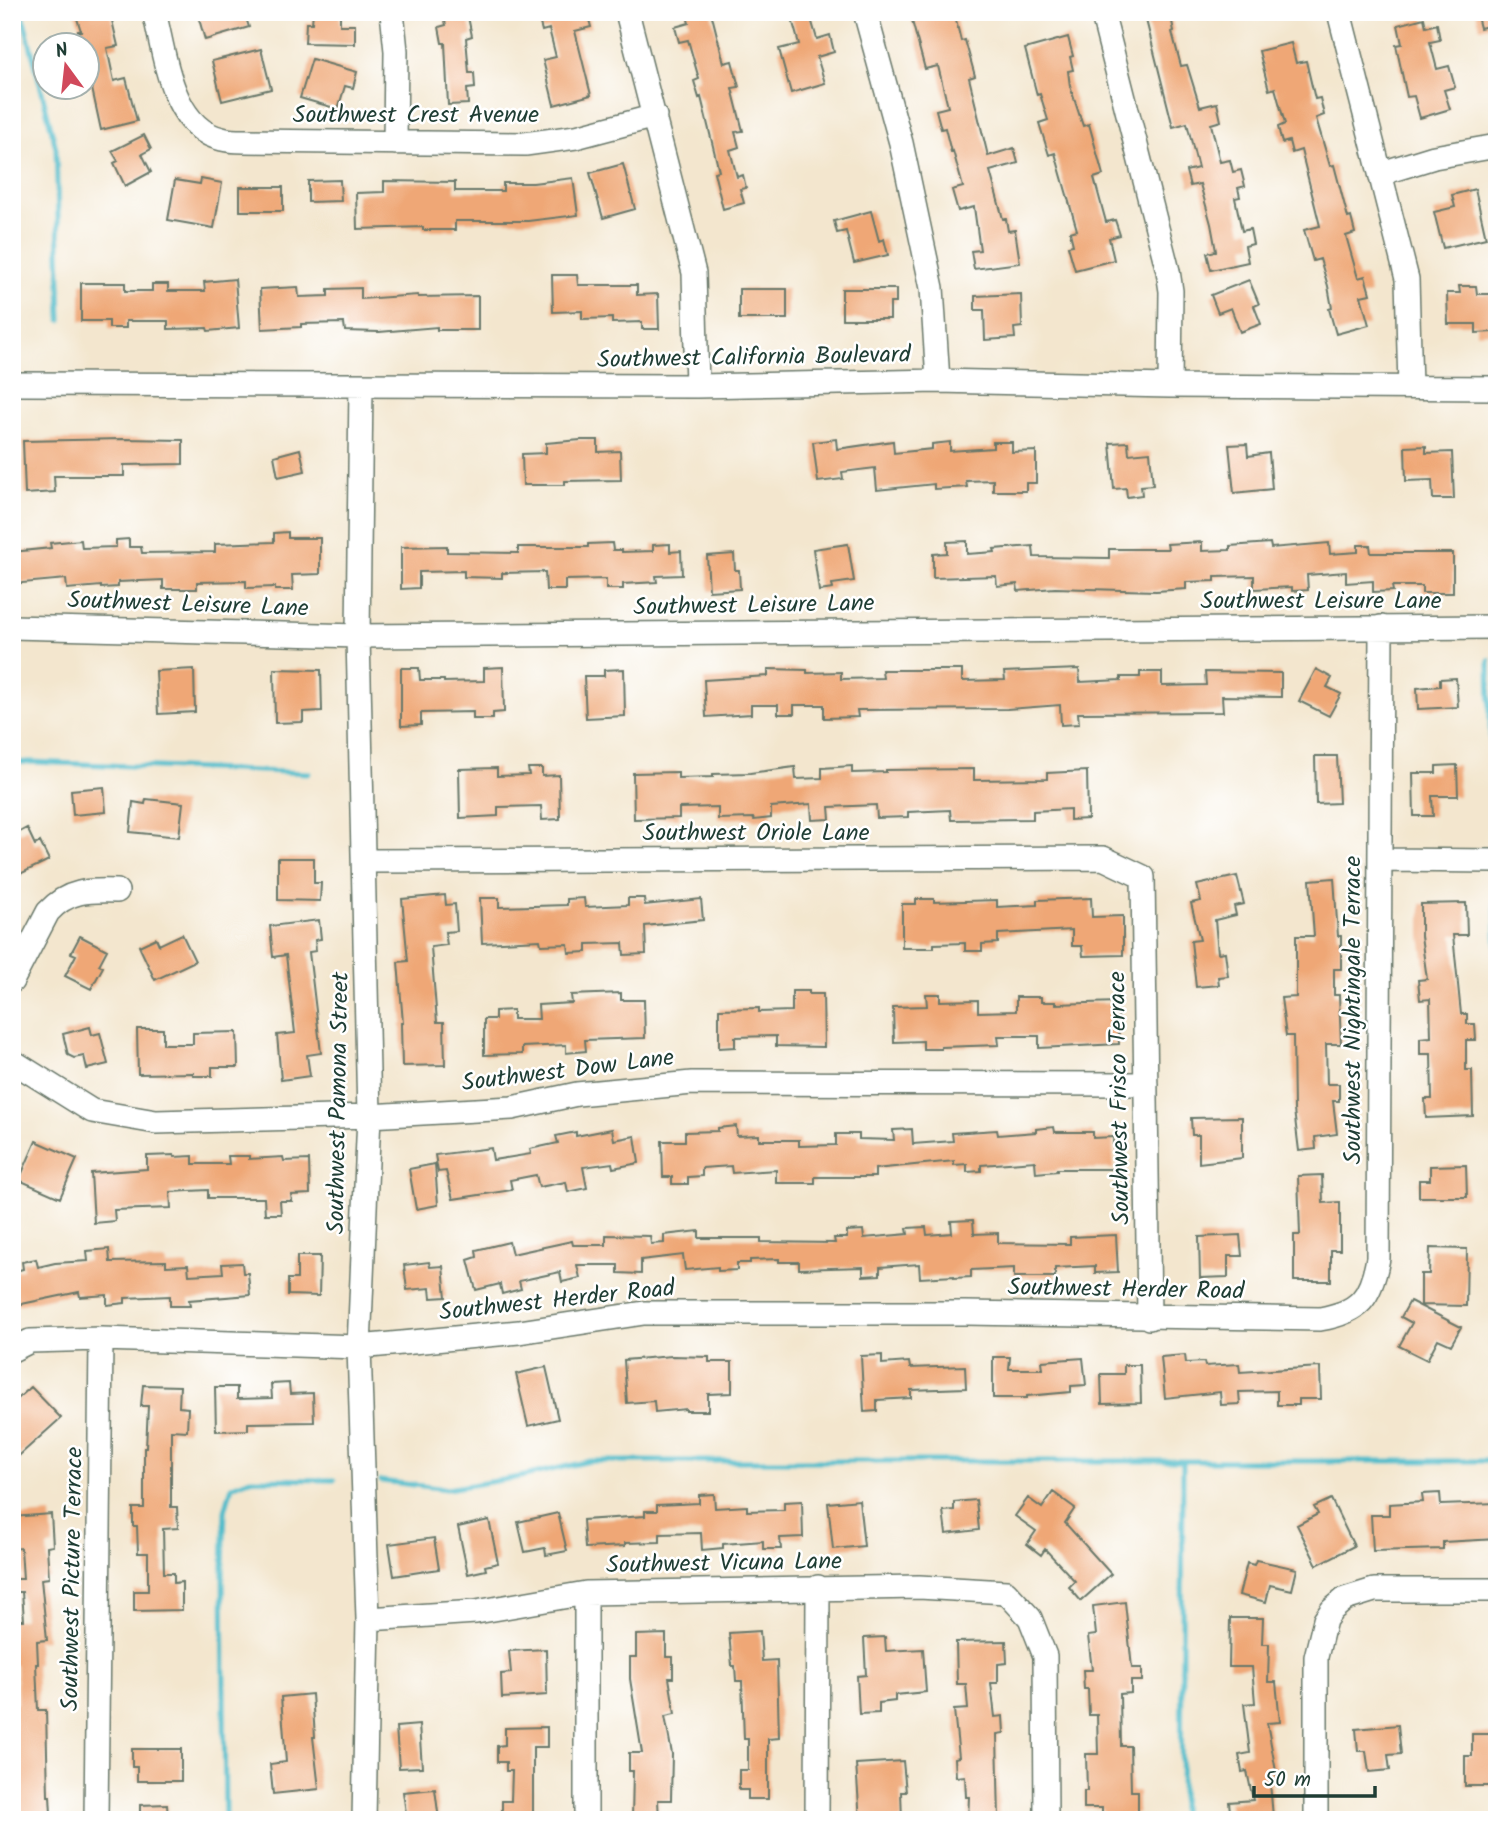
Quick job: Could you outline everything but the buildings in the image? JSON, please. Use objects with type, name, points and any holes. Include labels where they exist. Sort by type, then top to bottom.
[{"type":"street","name":"Southwest Crest Avenue","points":[[154,12],[173,87],[184,113],[205,133],[221,139],[497,145],[576,137],[655,116]]},
{"type":"street","points":[[392,12],[396,51],[395,143]]},
{"type":"street","points":[[627,12],[695,273],[697,386]]},
{"type":"street","points":[[865,12],[901,143],[932,288],[938,381]]},
{"type":"street","points":[[1102,12],[1168,271],[1171,290],[1170,386]]},
{"type":"street","points":[[1339,12],[1407,279],[1410,387]]},
{"type":"street","points":[[1382,173],[1434,157],[1497,146]]},
{"type":"street","name":"Southwest California Boulevard","points":[[12,384],[697,386],[938,381],[1497,388]]},
{"type":"street","name":"Southwest Pamona Street","points":[[361,386],[358,636],[369,1116],[359,1347],[368,1619],[364,1820]]},
{"type":"street","name":"Southwest Leisure Lane","points":[[12,627],[358,636],[1497,626]]},
{"type":"street","name":"Southwest Nightingale Terrace","points":[[1278,1319],[1320,1319],[1349,1312],[1369,1291],[1375,1278],[1378,1258],[1381,627]]},
{"type":"street","name":"Southwest Oriole Lane","points":[[365,861],[1103,858],[1143,877]]},
{"type":"street","points":[[1381,860],[1497,861]]},
{"type":"street","name":"Southwest Frisco Terrace","points":[[1143,877],[1149,1318]]},
{"type":"street","points":[[12,981],[48,912],[56,904],[65,897],[86,890],[117,891]]},
{"type":"street","name":"Southwest Dow Lane","points":[[12,1061],[92,1111],[156,1122],[369,1116],[512,1108],[576,1094],[692,1083],[1146,1084]]},
{"type":"street","name":"Southwest Herder Road","points":[[12,1350],[30,1341],[102,1339],[359,1347],[519,1332],[644,1313],[965,1313],[1278,1319]]},
{"type":"street","name":"Southwest Picture Terrace","points":[[96,1820],[102,1339]]},
{"type":"street","points":[[817,1820],[818,1587]]},
{"type":"street","name":"Southwest Vicuna Lane","points":[[368,1619],[476,1612],[586,1593],[818,1587],[919,1587],[1006,1592],[1030,1618],[1045,1656],[1046,1820]]},
{"type":"street","points":[[1316,1820],[1316,1657],[1325,1620],[1332,1609],[1345,1599],[1357,1595],[1392,1589],[1497,1590]]},
{"type":"street","points":[[586,1593],[586,1820]]},
{"type":"waterway","points":[[22,12],[56,148],[61,320]]},
{"type":"waterway","points":[[1489,660],[1492,821]]},
{"type":"waterway","points":[[12,763],[309,773]]},
{"type":"waterway","points":[[1495,894],[1497,955]]},
{"type":"waterway","points":[[381,1481],[447,1489],[520,1477],[590,1461],[1497,1461]]},
{"type":"waterway","points":[[1181,1820],[1183,1461]]},
{"type":"waterway","points":[[225,1820],[223,1567],[225,1511],[232,1486],[250,1479],[334,1480]]}]
